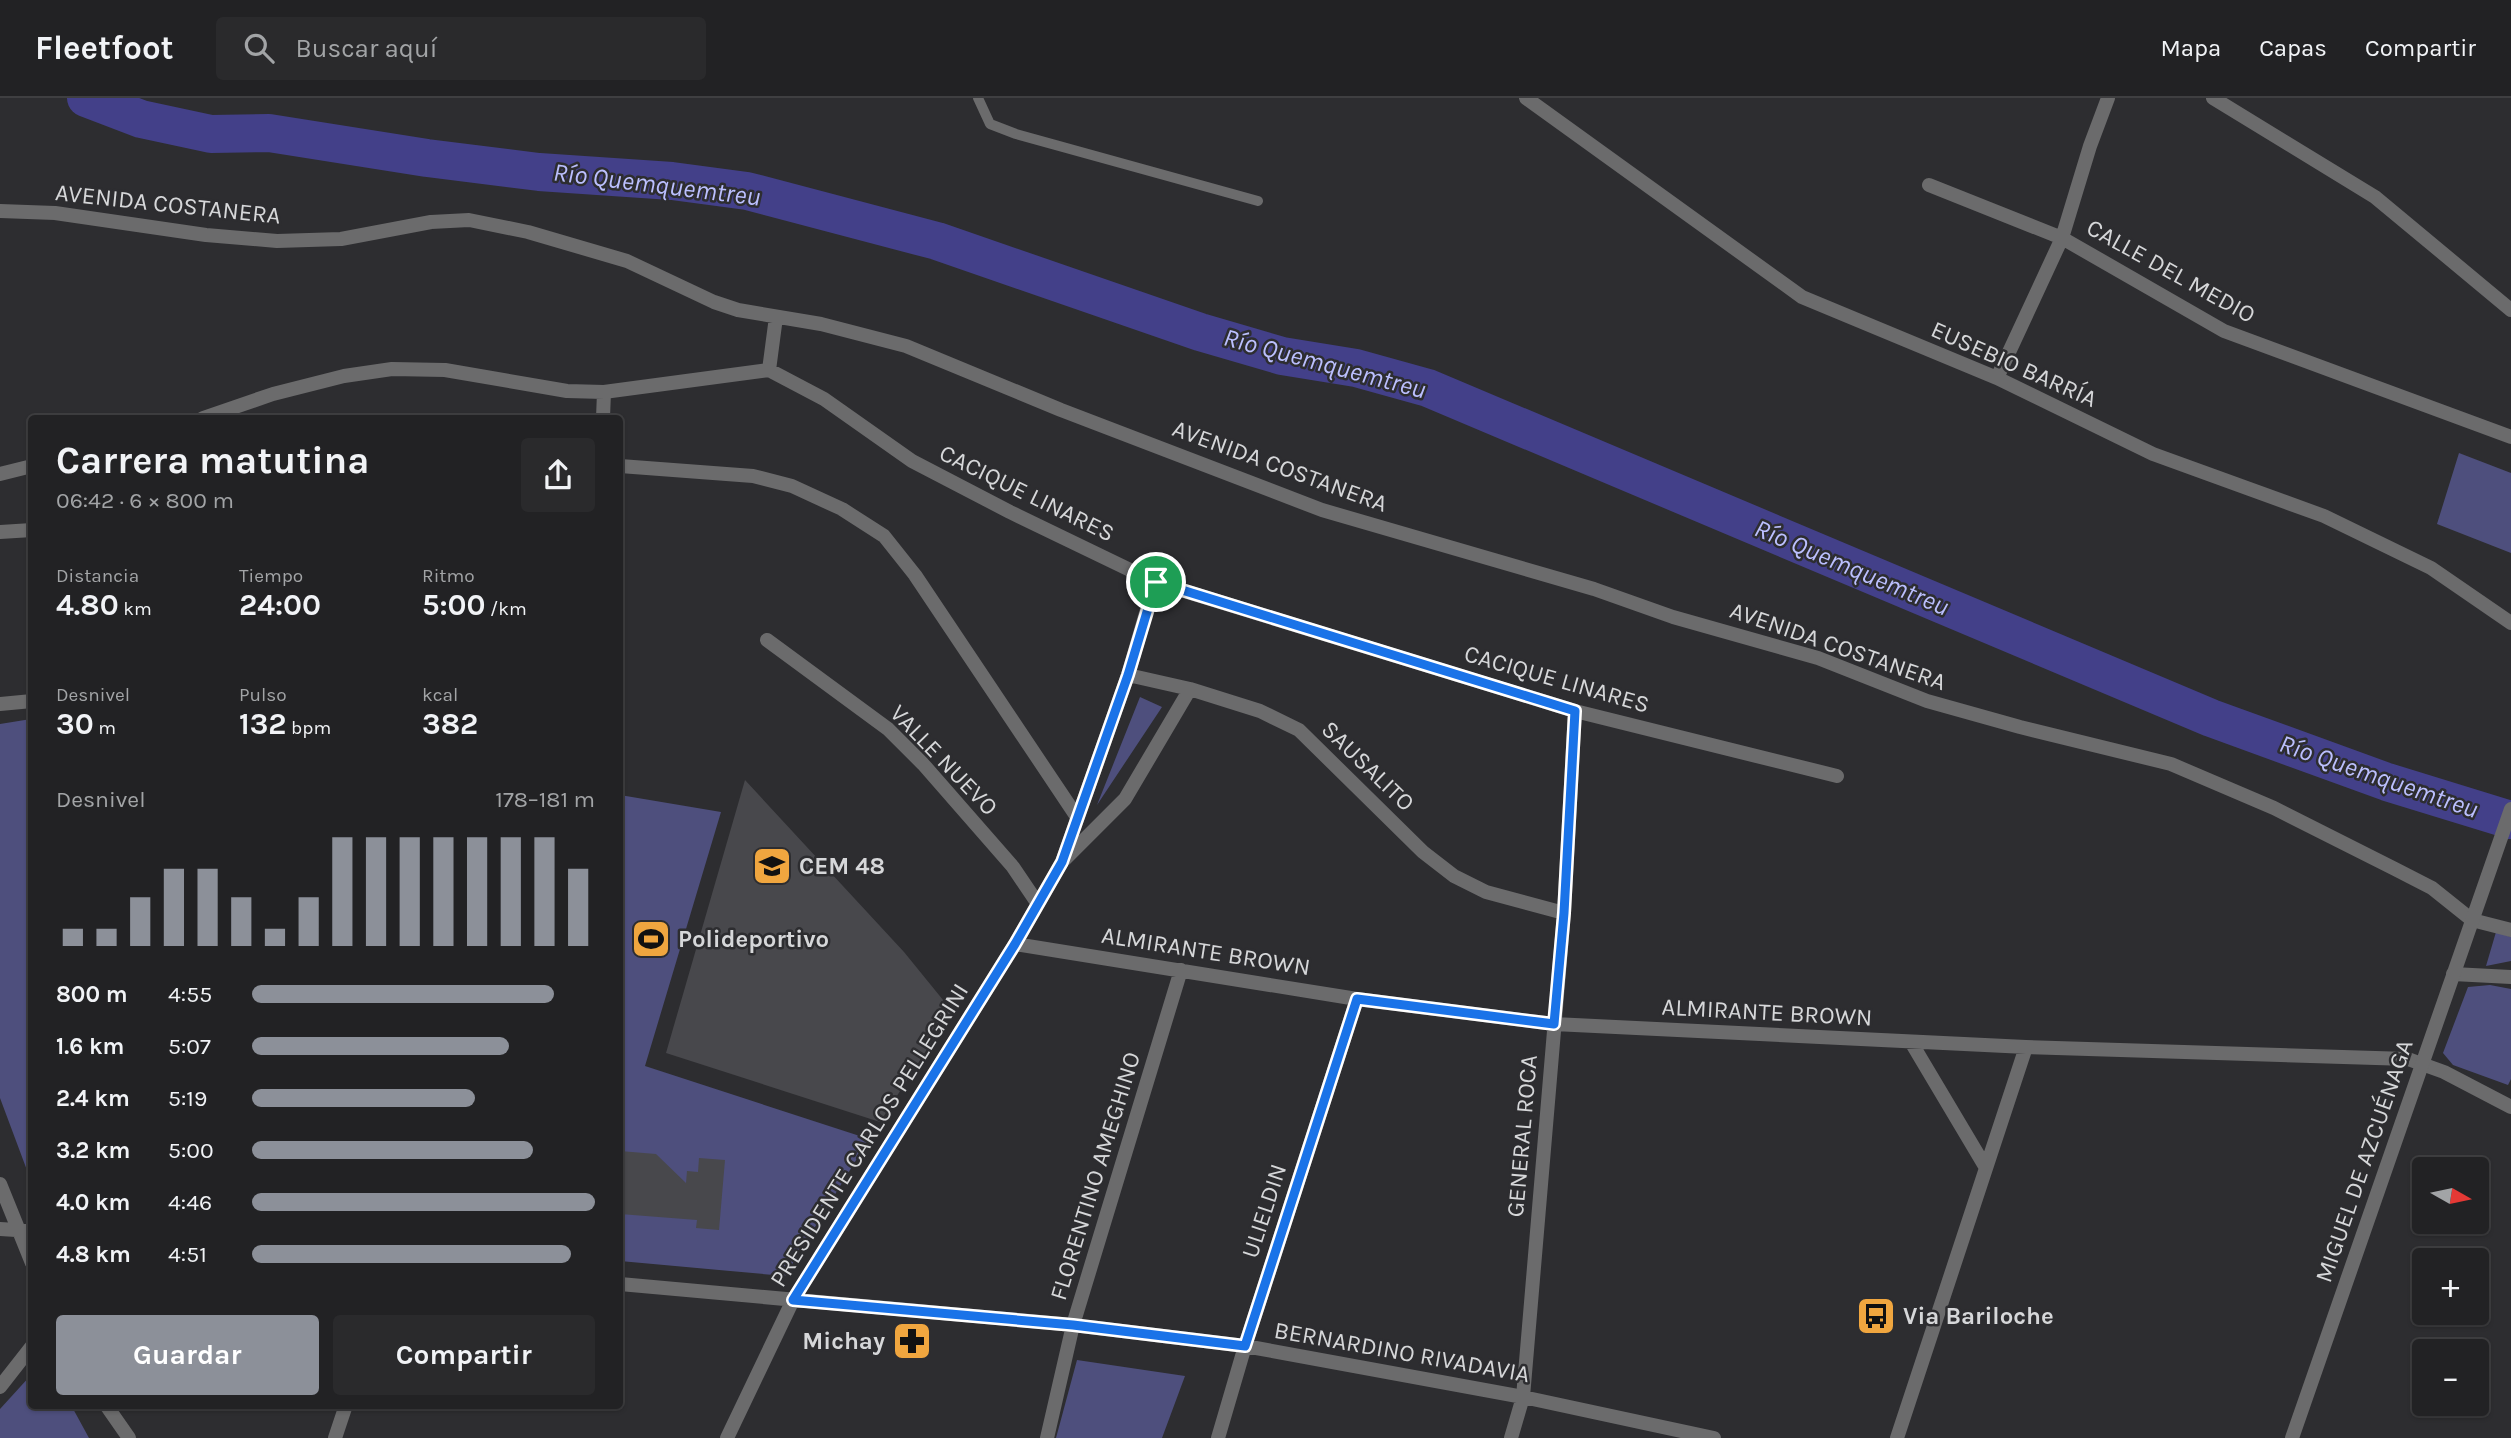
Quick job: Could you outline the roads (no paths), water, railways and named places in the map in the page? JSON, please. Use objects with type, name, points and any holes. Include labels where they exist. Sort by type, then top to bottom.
[{"type":"street","name":"EUSEBIO BARRÍA","points":[[1526,98],[1802,297],[1997,378],[2153,454],[2324,516],[2431,568],[2511,623]]},
{"type":"street","points":[[1997,378],[2063,237],[2090,146],[2108,98]]},
{"type":"street","points":[[2213,98],[2375,197],[2511,310]]},
{"type":"street","name":"CALLE DEL MEDIO","points":[[1929,184],[2063,237],[2224,331],[2511,437]]},
{"type":"street","name":"AVENIDA COSTANERA","points":[[0,211],[55,213],[206,236],[277,241],[341,239],[431,222],[469,220],[528,232],[627,261],[714,302],[738,310],[821,324],[906,346],[1061,410],[1322,510],[1594,589],[1673,617],[1818,658],[1927,701],[2171,764],[2274,808],[2432,888],[2472,920],[2511,930]]},
{"type":"street","points":[[212,415],[273,394],[344,376],[392,369],[445,370],[567,391],[604,392],[769,370],[776,317]]},
{"type":"street","name":"CACIQUE LINARES","points":[[769,370],[824,399],[912,461],[1010,512],[1156,582],[1575,711],[1837,776]]},
{"type":"street","points":[[603,415],[604,392]]},
{"type":"street","points":[[623,466],[753,476],[792,486],[842,509],[884,536],[915,575],[1077,817]]},
{"type":"street","points":[[0,474],[28,467]]},
{"type":"street","points":[[0,532],[28,530]]},
{"type":"street","name":"PRESIDENTE CARLOS PELLEGRINI","points":[[727,1438],[793,1300],[1015,944],[1062,862],[1128,675],[1156,582]]},
{"type":"street","name":"VALLE NUEVO","points":[[767,640],[888,729],[923,764],[1013,867],[1038,904]]},
{"type":"street","name":"SAUSALITO","points":[[1128,675],[1190,689],[1260,710],[1299,730],[1423,852],[1454,876],[1486,892],[1564,913]]},
{"type":"street","name":"PRESIDENTE CARLOS PELLEGRINI","points":[[1062,862],[1125,799],[1190,689]]},
{"type":"street","points":[[0,704],[28,701]]},
{"type":"street","name":"GENERAL ROCA","points":[[1511,1438],[1522,1397],[1564,913],[1575,711]]},
{"type":"street","name":"MIGUEL DE AZCUÉNAGA","points":[[2292,1438],[2511,809]]},
{"type":"street","name":"ALMIRANTE BROWN","points":[[1015,944],[1357,999],[1554,1024],[2026,1047],[2408,1059],[2444,1072],[2511,1107]]},
{"type":"street","name":"FLORENTINO AMEGHINO","points":[[1047,1438],[1073,1325],[1181,970]]},
{"type":"street","points":[[2453,974],[2511,977]]},
{"type":"street","name":"ULIELDIN","points":[[1217,1438],[1357,999]]},
{"type":"street","points":[[1911,1042],[1986,1168]]},
{"type":"street","points":[[1896,1438],[2026,1047]]},
{"type":"street","points":[[0,1184],[25,1231]]},
{"type":"street","points":[[0,1229],[25,1231]]},
{"type":"street","name":"BERNARDINO RIVADAVIA","points":[[623,1284],[1073,1325],[1245,1346],[1522,1397],[1714,1438]]},
{"type":"street","points":[[0,1387],[28,1351]]},
{"type":"street","points":[[109,1409],[130,1438]]},
{"type":"street","points":[[335,1438],[345,1409]]},
{"type":"lane","points":[[978,98],[990,124],[1003,129],[1258,201]]},
{"type":"waterway","name":"Río Quemquemtreu","points":[[86,98],[141,119],[211,134],[269,133],[427,158],[539,172],[672,181],[747,191],[937,241],[1200,332],[1282,356],[1356,368],[1428,388],[2211,718],[2387,782],[2511,820]]},
{"type":"place","name":"CEM 48","points":[[772,866]]},
{"type":"place","name":"Polideportivo","points":[[651,939]]},
{"type":"place","name":"Via Bariloche","points":[[1876,1316]]},
{"type":"place","name":"Michay","points":[[912,1341]]}]
